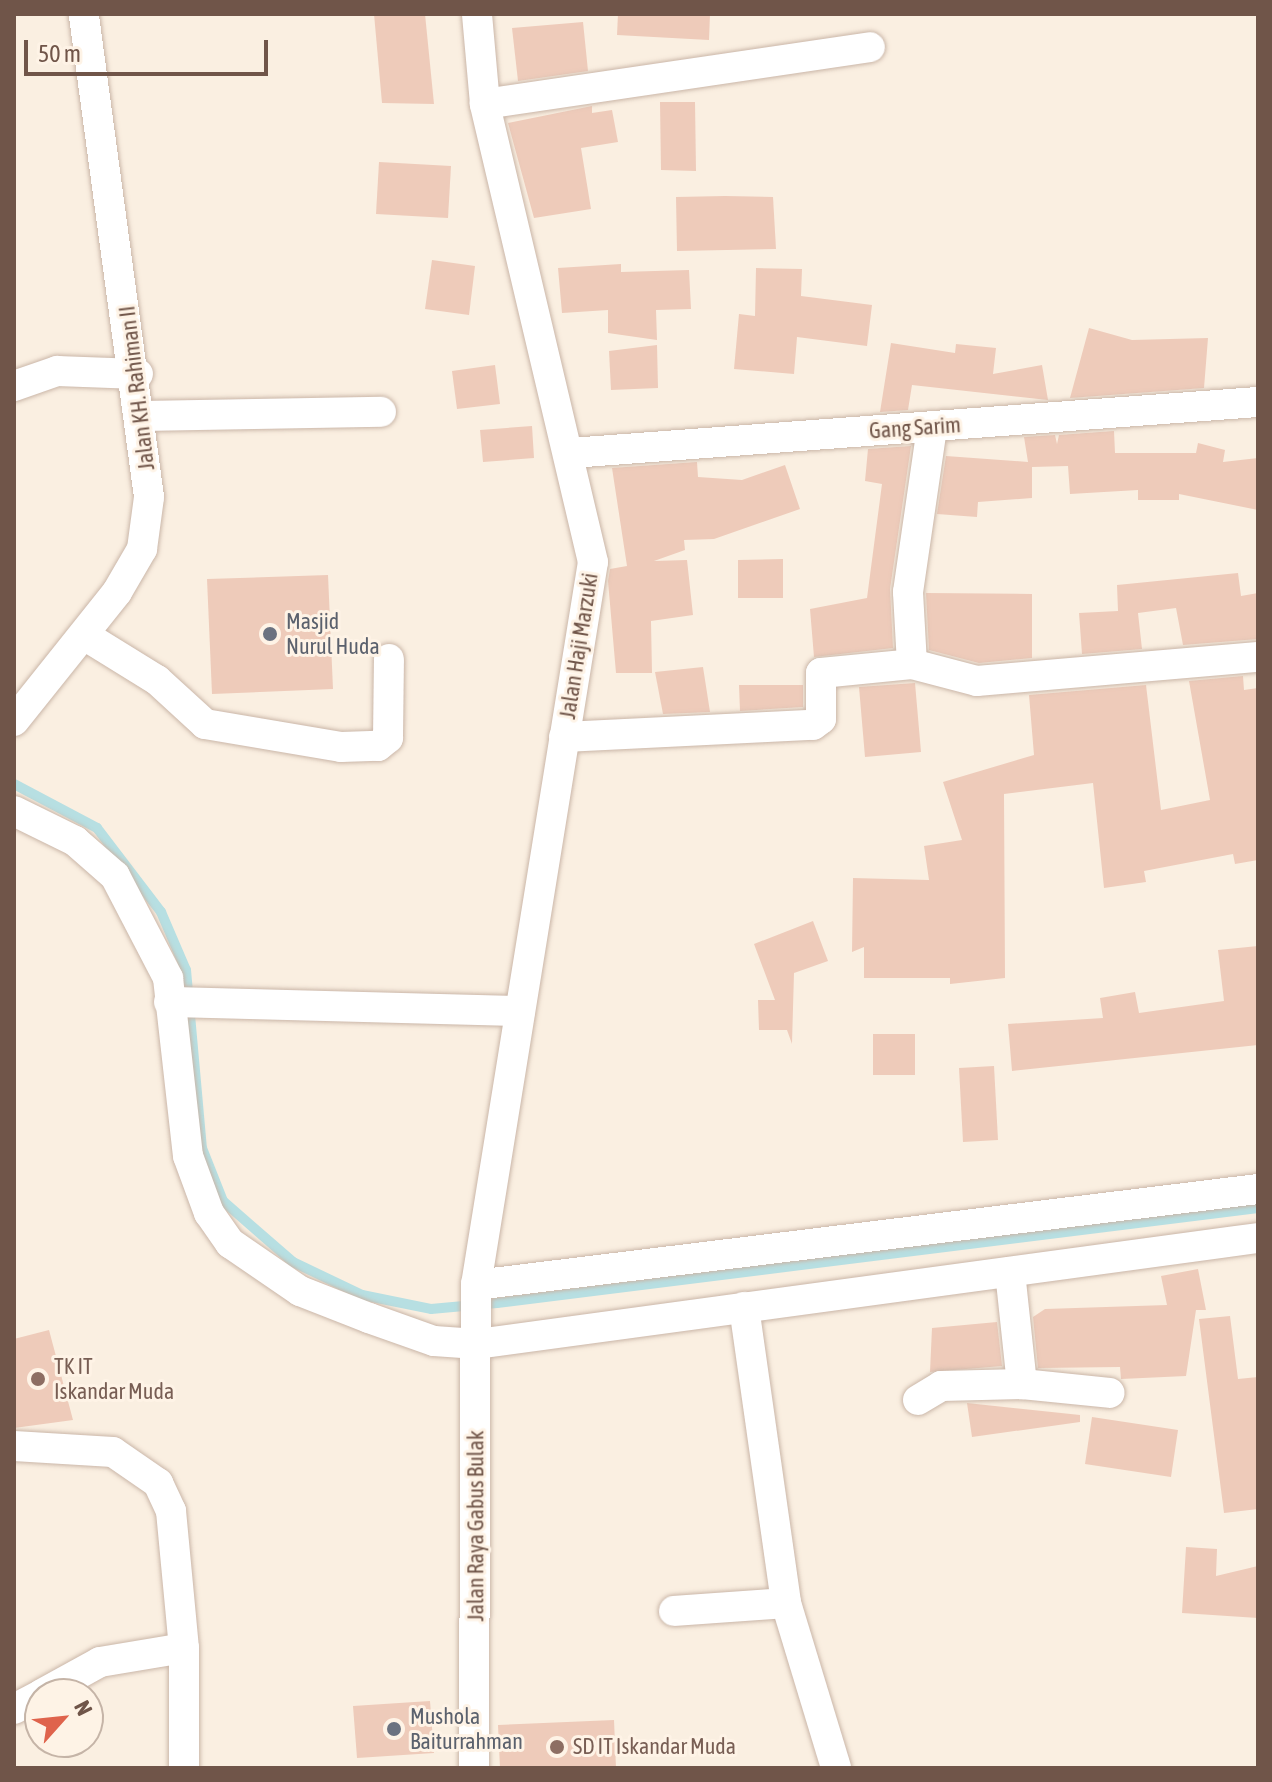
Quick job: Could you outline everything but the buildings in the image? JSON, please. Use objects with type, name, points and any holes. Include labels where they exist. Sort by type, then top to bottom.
[{"type":"street","name":"Jalan KH. Rahiman II","points":[[14,721],[84,635],[142,549],[149,497],[138,374],[84,14]]},
{"type":"street","name":"Jalan Haji Marzuki","points":[[476,1285],[593,562],[571,453],[485,104],[477,14]]},
{"type":"street","points":[[485,104],[870,47]]},
{"type":"street","points":[[14,386],[57,371],[138,374]]},
{"type":"street","name":"Gang Sarim","points":[[571,453],[1258,402]]},
{"type":"street","points":[[143,416],[381,412]]},
{"type":"street","points":[[912,664],[908,592],[932,427]]},
{"type":"street","points":[[84,635],[157,680],[205,724],[341,747],[378,746],[388,738],[389,659]]},
{"type":"street","points":[[564,737],[813,725],[821,719],[821,673],[912,664],[977,681],[1258,657]]},
{"type":"street","points":[[14,811],[75,841],[115,876],[168,978],[188,1156],[209,1213],[230,1243],[300,1291],[434,1341],[477,1344],[1258,1238]]},
{"type":"street","points":[[169,1002],[520,1011]]},
{"type":"street","points":[[476,1285],[1258,1189]]},
{"type":"street","points":[[1010,1272],[1022,1384]]},
{"type":"street","name":"Jalan Raya Gabus Bulak","points":[[474,1768],[476,1285]]},
{"type":"street","points":[[744,1307],[786,1603],[836,1768]]},
{"type":"street","points":[[918,1400],[941,1386],[1022,1384],[1110,1393]]},
{"type":"street","points":[[14,1446],[113,1452],[158,1483],[171,1511],[184,1648],[184,1768]]},
{"type":"street","points":[[674,1611],[786,1603]]},
{"type":"street","points":[[71,1678],[100,1662],[184,1648]]},
{"type":"waterway","points":[[14,784],[97,828],[161,912],[186,970],[202,1148],[223,1201],[293,1262],[362,1295],[431,1309],[497,1303],[1258,1208]]},
{"type":"place","name":"Masjid Nurul Huda","points":[[270,634]]},
{"type":"place","name":"TK IT Iskandar Muda","points":[[38,1379]]},
{"type":"place","name":"Mushola Baiturrahman","points":[[394,1729]]},
{"type":"place","name":"SD IT Iskandar Muda","points":[[557,1747]]}]
